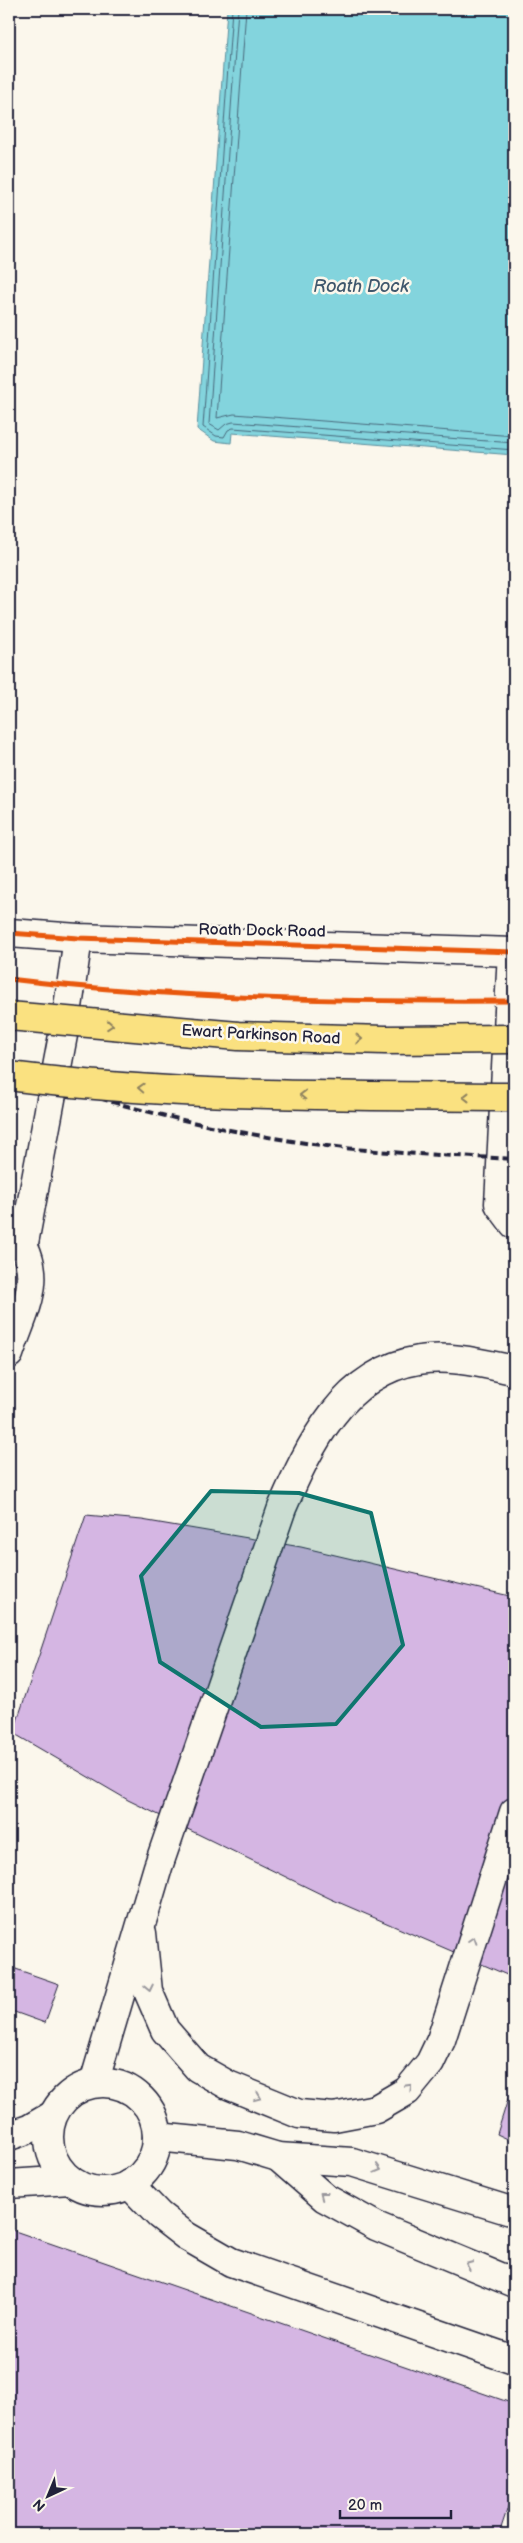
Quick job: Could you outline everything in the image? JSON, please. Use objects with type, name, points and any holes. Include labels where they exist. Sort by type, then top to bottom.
[{"type":"main road","name":"Ewart Parkinson Road","points":[[9,1016],[238,1036],[385,1040],[514,1039]]},
{"type":"main road","points":[[9,1076],[94,1086],[248,1094],[514,1097]]},
{"type":"street","name":"Roath Dock Road","points":[[9,932],[78,938],[513,952]]},
{"type":"street","points":[[9,1354],[32,1285],[31,1262],[16,1234],[67,1014],[78,938]]},
{"type":"street","points":[[513,952],[499,1204],[514,1224]]},
{"type":"street","points":[[94,2083],[161,1858],[282,1508],[304,1457],[331,1416],[353,1392],[384,1372],[419,1360],[467,1360],[514,1370]]},
{"type":"street","points":[[141,1922],[148,1991],[165,2030],[198,2068],[228,2085],[299,2114],[334,2117],[376,2109],[407,2092],[430,2063],[441,2040],[514,1812]]},
{"type":"street","points":[[94,2083],[112,2083],[129,2089],[144,2100],[153,2115],[157,2136],[156,2150],[149,2166],[137,2180],[103,2192],[86,2188],[70,2180],[57,2166],[50,2150],[49,2132],[53,2115],[63,2100],[77,2089],[94,2083]]},
{"type":"street","points":[[9,2136],[28,2129],[53,2115]]},
{"type":"street","points":[[157,2136],[238,2145],[278,2157],[352,2162],[514,2212]]},
{"type":"street","points":[[278,2157],[325,2198],[376,2226],[514,2282]]},
{"type":"street","points":[[9,2184],[70,2180]]},
{"type":"street","points":[[129,2184],[160,2215],[186,2236],[231,2262],[514,2360]]},
{"type":"highlighted area","points":[[211,1491],[299,1493],[371,1513],[403,1645],[336,1724],[261,1727],[160,1662],[141,1576]]},
{"type":"water","name":"Roath Dock","points":[[227,9],[514,9],[514,455],[232,433],[231,443],[214,441],[197,429]]},
{"type":"building","points":[[86,1515],[142,1520],[301,1547],[514,1597],[514,1978],[331,1899],[128,1800],[13,1733]]},
{"type":"building","points":[[10,1967],[59,1984],[45,2023],[9,2010],[9,1997],[14,1982],[9,1980]]},
{"type":"building","points":[[514,2080],[514,2142],[497,2134]]},
{"type":"building","points":[[9,2229],[514,2404],[514,2489],[499,2534],[9,2534]]},
{"type":"railway","points":[[9,1068],[116,1103],[188,1121],[262,1136],[352,1149],[514,1159]]},
{"type":"cycle path","points":[[9,933],[78,938],[514,952]]},
{"type":"cycle path","points":[[9,979],[135,991],[261,998],[387,1001],[514,1001]]}]
